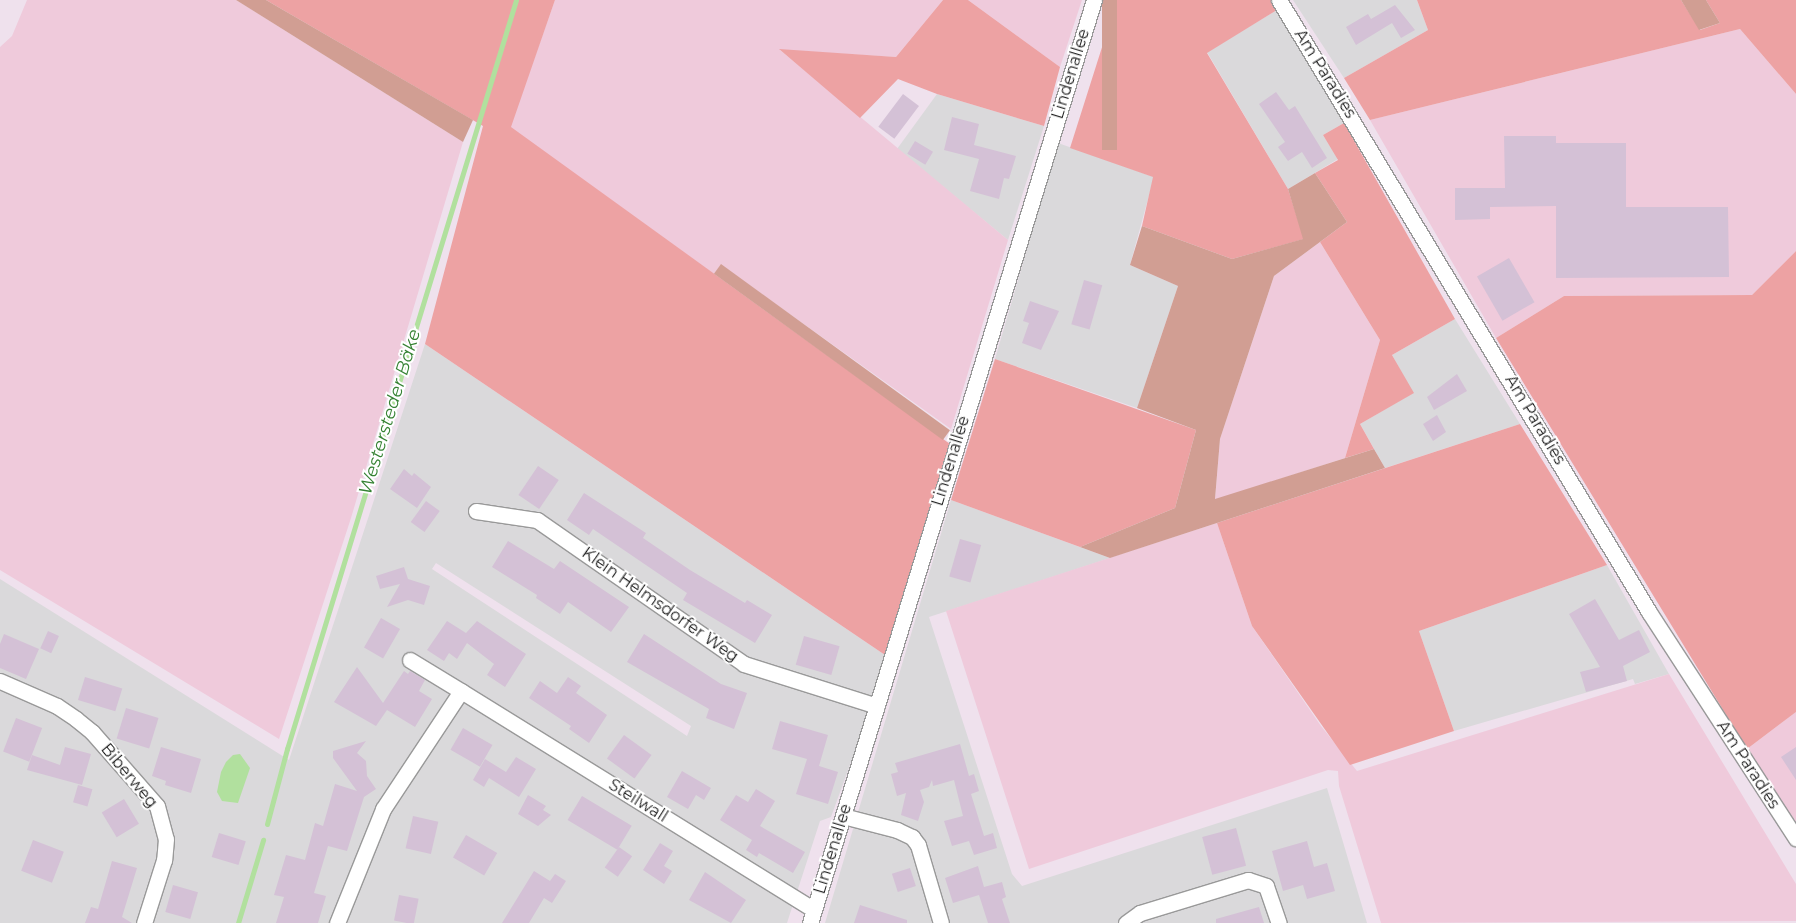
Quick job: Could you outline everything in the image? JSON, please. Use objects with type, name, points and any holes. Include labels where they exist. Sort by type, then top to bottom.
[{"type":"street","name":"Lindenallee","points":[[812,917],[1094,0]]},
{"type":"street","name":"Am Paradies","points":[[1279,0],[1649,612],[1796,838]]},
{"type":"street","name":"Klein Helmsdorfer Weg","points":[[476,510],[537,520],[744,664],[877,706]]},
{"type":"street","name":"Steilwall","points":[[410,660],[812,917]]},
{"type":"street","name":"Biberweg","points":[[0,681],[57,706],[76,719],[92,732],[157,806],[166,839],[164,860],[144,923]]},
{"type":"street","points":[[337,923],[383,809],[461,691]]},
{"type":"street","points":[[843,816],[897,830],[912,837],[918,845],[941,923]]},
{"type":"street","points":[[1126,923],[1140,913],[1248,880],[1266,886],[1279,923]]},
{"type":"shaded area","points":[[27,0],[236,0],[463,142],[351,518],[279,739],[0,570],[0,47],[12,36]]},
{"type":"shaded area","points":[[236,0],[266,0],[473,120],[463,142]]},
{"type":"shaded area","points":[[266,0],[555,0],[511,127],[950,444],[885,655],[425,344],[483,126]]},
{"type":"shaded area","points":[[555,0],[943,0],[896,57],[780,50],[1008,240],[951,429],[721,265],[714,274],[510,127]]},
{"type":"shaded area","points":[[943,0],[968,0],[1060,67],[1044,126],[937,94],[898,79],[860,118],[779,49],[896,57]]},
{"type":"shaded area","points":[[968,0],[1082,0],[1060,67]]},
{"type":"shaded area","points":[[1102,0],[1117,0],[1117,150],[1102,150]]},
{"type":"shaded area","points":[[1117,0],[1271,0],[1277,10],[1207,53],[1288,189],[1304,239],[1232,259],[1142,226],[1153,177],[1070,148]]},
{"type":"shaded area","points":[[1293,0],[1417,0],[1428,30],[1344,78]]},
{"type":"shaded area","points":[[1417,0],[1681,0],[1700,30],[1720,23],[1706,0],[1796,0],[1796,94],[1740,29],[1370,120],[1344,78],[1428,30]]},
{"type":"shaded area","points":[[1681,0],[1706,0],[1720,23],[1699,30]]},
{"type":"shaded area","points":[[1277,10],[1344,123],[1323,135],[1338,159],[1288,189],[1207,52]]},
{"type":"shaded area","points":[[1740,29],[1796,94],[1796,251],[1752,295],[1564,296],[1496,338],[1370,120]]},
{"type":"shaded area","points":[[937,94],[1044,126],[1008,240],[897,149]]},
{"type":"shaded area","points":[[1344,123],[1455,319],[1392,355],[1414,393],[1360,424],[1374,449],[1345,458],[1380,340],[1320,242],[1347,222],[1315,173],[1338,160],[1323,135]]},
{"type":"shaded area","points":[[1058,143],[1154,177],[1130,265],[1178,286],[1137,408],[995,359]]},
{"type":"shaded area","points":[[1315,173],[1347,222],[1274,276],[1220,439],[1215,499],[1374,449],[1385,468],[1110,558],[1080,547],[1175,508],[1196,430],[1137,408],[1178,286],[1130,265],[1142,226],[1232,259],[1303,239],[1288,189]]},
{"type":"shaded area","points":[[1320,242],[1380,340],[1345,458],[1215,500],[1220,439],[1274,276]]},
{"type":"shaded area","points":[[1796,251],[1796,712],[1747,749],[1496,338],[1564,296],[1752,295]]},
{"type":"shaded area","points":[[721,264],[950,430],[943,440],[714,274]]},
{"type":"shaded area","points":[[1455,319],[1520,424],[1385,468],[1360,424],[1413,393],[1392,355]]},
{"type":"shaded area","points":[[425,344],[885,655],[871,707],[831,817],[820,821],[787,923],[0,923],[0,579],[289,760]],"holes":[[[436,563],[691,726],[687,736],[432,569]]]},
{"type":"shaded area","points":[[995,359],[1196,430],[1175,508],[1080,547],[951,500]]},
{"type":"shaded area","points":[[1520,424],[1607,565],[1419,631],[1454,731],[1350,765],[1252,626],[1217,523]]},
{"type":"shaded area","points":[[951,500],[1110,558],[929,617],[1012,874],[1022,886],[1327,788],[1367,923],[825,923]]},
{"type":"shaded area","points":[[1217,523],[1252,626],[1321,726],[1357,771],[1669,674],[1796,884],[1796,921],[1381,923],[1339,786],[1338,771],[1328,770],[1029,869],[946,611]]},
{"type":"shaded area","points":[[1607,565],[1669,674],[1635,684],[1633,679],[1454,731],[1419,631]]},
{"type":"shaded area","points":[[1796,712],[1796,822],[1747,749]]},
{"type":"shaded area","points":[[240,754],[250,768],[238,803],[222,801],[217,792],[221,772],[226,762],[233,755]]},
{"type":"building","points":[[1395,5],[1415,30],[1401,38],[1392,23],[1356,45],[1346,27],[1368,14],[1371,19]]},
{"type":"building","points":[[1276,92],[1289,110],[1295,106],[1327,158],[1312,168],[1302,152],[1288,161],[1278,147],[1285,142],[1259,104]]},
{"type":"building","points":[[903,94],[919,106],[894,139],[878,127]]},
{"type":"building","points":[[952,117],[979,124],[974,145],[1016,156],[1009,179],[1004,178],[999,199],[970,191],[979,159],[944,150]]},
{"type":"building","points":[[1504,136],[1556,136],[1556,143],[1626,143],[1626,207],[1728,207],[1729,277],[1556,278],[1556,206],[1490,207],[1490,219],[1455,220],[1455,188],[1505,188]]},
{"type":"building","points":[[915,141],[933,152],[925,165],[907,154]]},
{"type":"building","points":[[1509,258],[1534,302],[1502,321],[1477,276]]},
{"type":"building","points":[[1084,280],[1102,285],[1090,329],[1071,324]]},
{"type":"building","points":[[1030,301],[1059,311],[1041,350],[1022,343],[1029,323],[1023,321]]},
{"type":"building","points":[[1457,374],[1467,391],[1434,410],[1427,397]]},
{"type":"building","points":[[1437,415],[1446,432],[1433,441],[1423,424]]},
{"type":"building","points":[[538,466],[559,480],[539,509],[518,495]]},
{"type":"building","points":[[404,469],[412,476],[414,473],[431,487],[417,508],[390,489]]},
{"type":"building","points":[[584,493],[646,533],[643,538],[690,570],[745,603],[747,600],[772,615],[755,643],[683,600],[687,593],[593,529],[589,535],[567,520]]},
{"type":"building","points":[[426,501],[440,511],[424,532],[411,522]]},
{"type":"building","points":[[960,539],[981,545],[970,583],[949,576]]},
{"type":"building","points":[[508,541],[554,569],[560,561],[629,607],[611,632],[568,602],[560,614],[536,598],[537,595],[492,567]]},
{"type":"building","points":[[404,567],[408,579],[430,586],[424,605],[408,600],[387,607],[400,584],[380,589],[376,576]]},
{"type":"building","points":[[1595,599],[1619,640],[1639,630],[1650,652],[1623,666],[1627,681],[1586,692],[1580,672],[1600,667],[1569,614]]},
{"type":"building","points":[[381,618],[400,629],[383,658],[364,647]]},
{"type":"building","points":[[447,621],[466,633],[477,621],[526,654],[505,687],[487,675],[494,664],[467,643],[457,659],[449,653],[444,661],[427,650]]},
{"type":"building","points":[[48,631],[59,636],[51,653],[40,648]]},
{"type":"building","points":[[4,634],[39,649],[26,679],[0,668],[0,644]]},
{"type":"building","points":[[644,634],[721,684],[747,693],[734,729],[706,718],[709,709],[627,662]]},
{"type":"building","points":[[804,636],[840,646],[831,675],[796,665]]},
{"type":"building","points":[[357,667],[383,703],[404,671],[408,674],[410,671],[425,680],[419,691],[432,699],[415,727],[387,710],[376,726],[334,702]]},
{"type":"building","points":[[85,677],[122,688],[115,711],[78,700]]},
{"type":"building","points":[[568,677],[581,686],[576,693],[607,715],[589,743],[569,729],[571,726],[529,698],[540,681],[557,693]]},
{"type":"building","points":[[126,708],[159,718],[149,749],[117,739]]},
{"type":"building","points":[[16,718],[42,728],[29,762],[3,752]]},
{"type":"building","points":[[780,721],[828,735],[819,766],[838,772],[828,804],[796,794],[807,759],[772,749]]},
{"type":"building","points":[[463,728],[492,745],[480,767],[450,750]]},
{"type":"building","points":[[624,735],[652,755],[634,778],[607,758]]},
{"type":"building","points":[[366,741],[357,753],[366,761],[367,776],[376,789],[364,797],[347,851],[328,846],[314,893],[326,896],[318,923],[276,923],[284,897],[274,895],[286,855],[305,860],[315,823],[323,826],[335,784],[357,791],[333,758],[333,751]]},
{"type":"building","points":[[960,744],[969,776],[974,774],[979,791],[971,794],[984,836],[993,833],[997,848],[974,855],[969,841],[952,846],[944,821],[963,816],[954,780],[933,786],[932,780],[929,787],[920,790],[924,802],[918,821],[901,815],[906,793],[897,796],[891,774],[898,772],[895,763]]},
{"type":"building","points":[[65,747],[91,754],[82,785],[27,770],[32,755],[60,765]]},
{"type":"building","points":[[161,747],[201,759],[191,793],[165,785],[166,781],[152,776]]},
{"type":"building","points":[[1796,747],[1796,780],[1781,757]]},
{"type":"building","points":[[516,757],[536,769],[519,797],[489,778],[484,787],[473,780],[485,759],[506,772]]},
{"type":"building","points":[[682,771],[711,788],[704,800],[696,795],[688,809],[667,797]]},
{"type":"building","points":[[78,785],[92,789],[87,806],[73,802]]},
{"type":"building","points":[[756,789],[775,801],[760,826],[805,852],[793,873],[759,853],[757,857],[746,850],[752,840],[720,820],[736,795],[748,802]]},
{"type":"building","points":[[528,795],[546,806],[543,810],[551,815],[538,826],[518,814]]},
{"type":"building","points":[[582,796],[632,826],[617,850],[568,820]]},
{"type":"building","points":[[124,799],[139,824],[117,837],[102,812]]},
{"type":"building","points":[[413,816],[438,822],[431,854],[406,848]]},
{"type":"building","points":[[1236,828],[1246,866],[1212,875],[1202,837]]},
{"type":"building","points":[[219,833],[246,841],[238,865],[212,857]]},
{"type":"building","points":[[466,835],[497,853],[484,876],[453,858]]},
{"type":"building","points":[[33,840],[64,852],[52,883],[21,871]]},
{"type":"building","points":[[1307,841],[1314,867],[1327,863],[1335,891],[1307,899],[1303,885],[1283,891],[1272,851]]},
{"type":"building","points":[[660,843],[673,851],[664,866],[672,871],[664,884],[643,870]]},
{"type":"building","points":[[619,847],[632,856],[618,877],[605,867]]},
{"type":"building","points":[[112,861],[137,868],[122,917],[132,923],[85,923],[91,907],[98,909]]},
{"type":"building","points":[[978,866],[984,887],[1002,882],[1006,897],[1002,899],[1010,923],[988,923],[979,895],[953,903],[945,878]]},
{"type":"building","points":[[910,868],[916,886],[898,892],[892,874]]},
{"type":"building","points":[[534,871],[550,881],[555,874],[566,881],[552,903],[544,898],[529,923],[502,923]]},
{"type":"building","points":[[705,872],[746,900],[731,923],[689,900]]},
{"type":"building","points":[[173,885],[198,892],[190,919],[165,912]]},
{"type":"building","points":[[399,895],[419,899],[414,923],[394,921]]},
{"type":"building","points":[[860,905],[907,920],[907,923],[854,923]]},
{"type":"building","points":[[1259,907],[1264,923],[1216,923],[1216,919]]},
{"type":"waterway","name":"Westersteder Bäke","points":[[267,824],[287,749],[516,0]]},
{"type":"waterway","name":"Westersteder Bäke","points":[[238,923],[263,840]]}]
